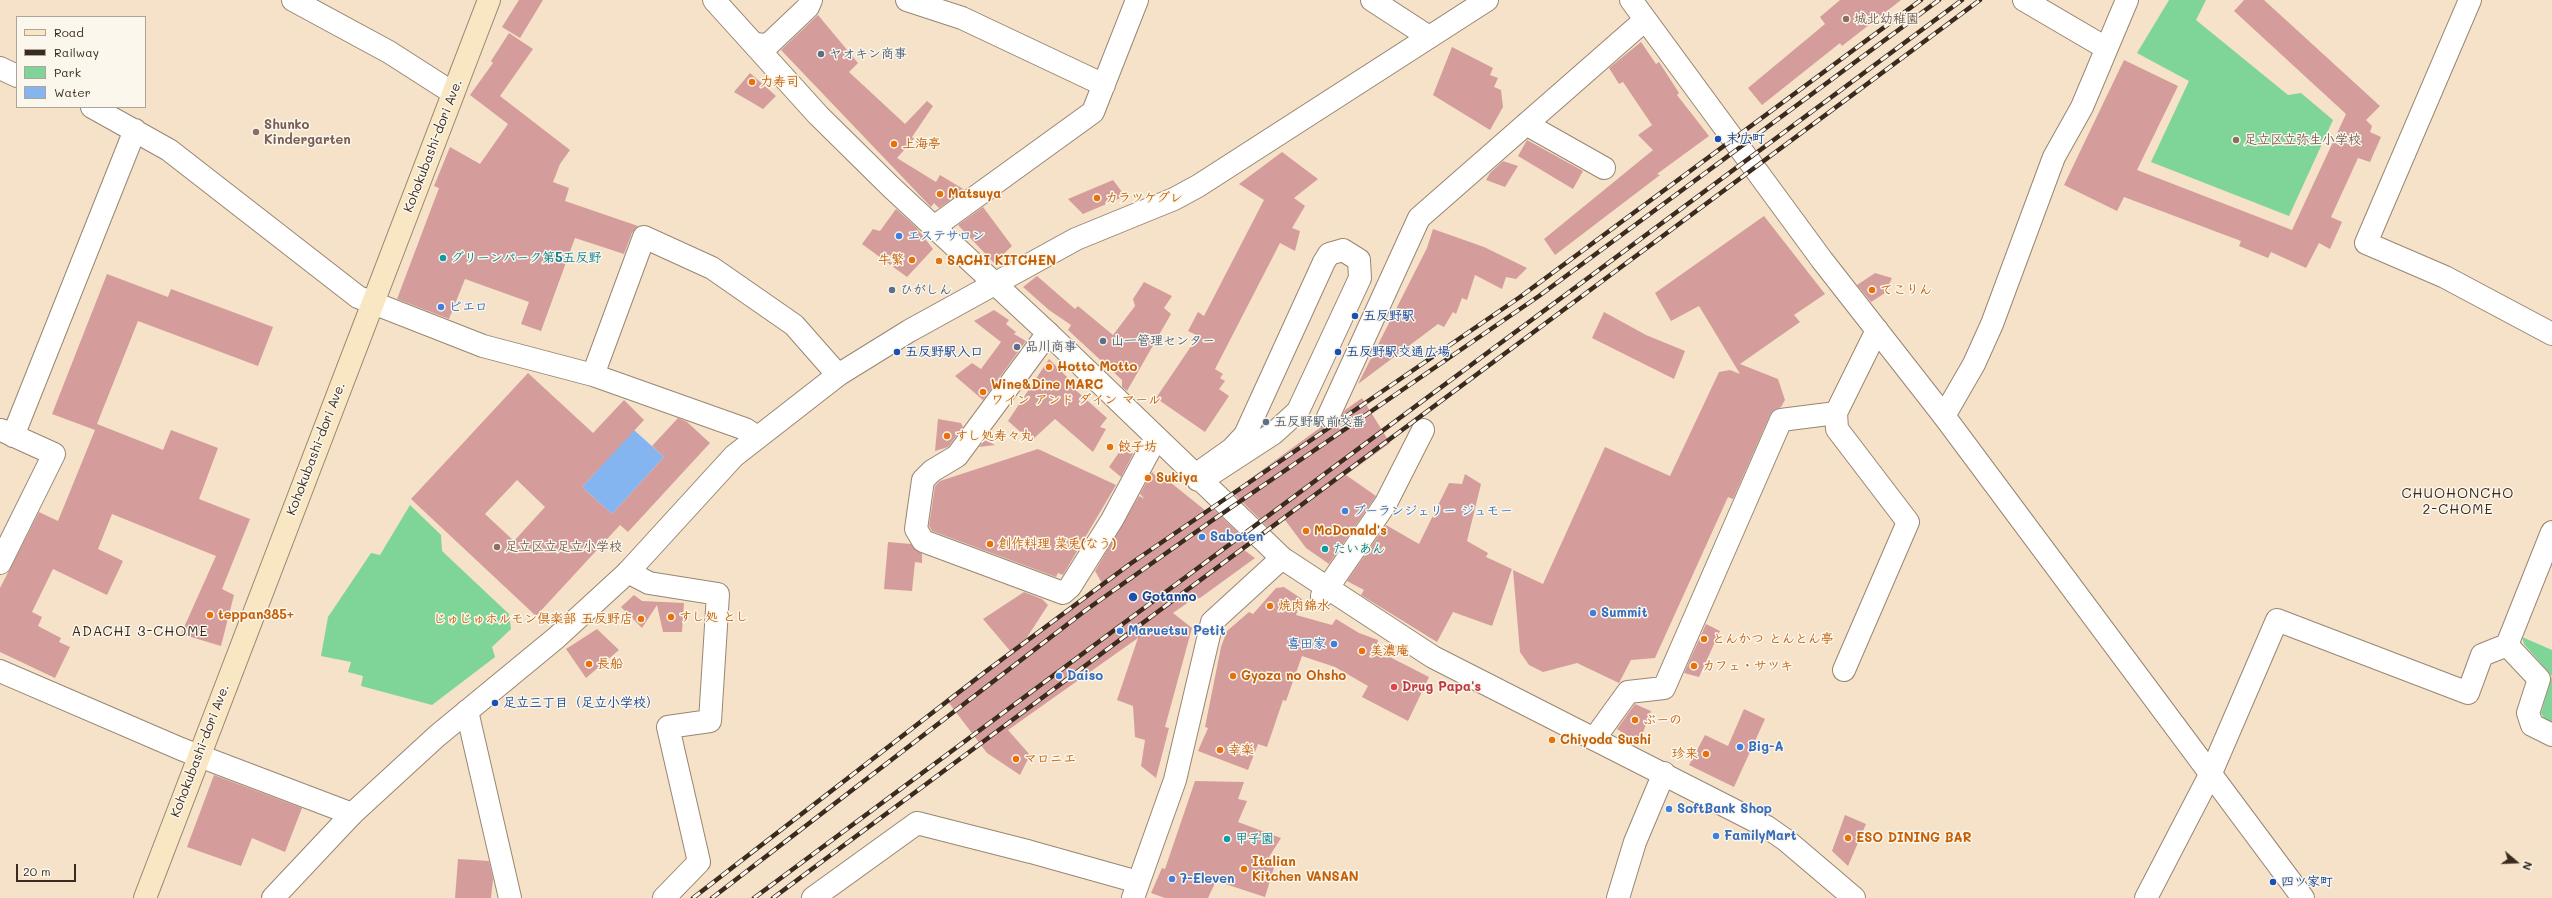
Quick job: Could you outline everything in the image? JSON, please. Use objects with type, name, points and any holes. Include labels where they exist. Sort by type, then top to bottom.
[{"type":"main road","name":"Kohokubashi-dori Ave.","points":[[145,898],[198,755],[489,0]]},
{"type":"street","points":[[293,0],[389,52],[453,93]]},
{"type":"street","points":[[714,0],[818,115],[934,227],[1048,333],[1198,480],[1282,558],[1325,592],[1433,657],[1664,773],[1767,827],[1787,841],[1854,898]]},
{"type":"street","points":[[754,44],[768,45],[808,7],[811,0]]},
{"type":"street","points":[[907,0],[962,18],[1104,85]]},
{"type":"street","points":[[934,227],[1093,112],[1137,0]]},
{"type":"street","points":[[1372,0],[1429,37]]},
{"type":"street","points":[[273,898],[352,814],[467,711],[556,638],[628,572],[715,475],[757,437],[838,374],[909,331],[996,285],[1076,239],[1174,199],[1198,186],[1487,0]]},
{"type":"street","points":[[1631,0],[1877,330],[1944,416],[2303,898]]},
{"type":"street","points":[[2024,0],[2106,48]]},
{"type":"street","points":[[1944,416],[1974,364],[1992,324],[2054,157],[2082,107],[2127,0]]},
{"type":"street","points":[[2470,0],[2366,243],[2445,277],[2552,334]]},
{"type":"street","points":[[1328,417],[1419,218],[1645,20]]},
{"type":"street","points":[[0,68],[16,76]]},
{"type":"street","points":[[94,108],[169,150],[358,297],[483,346],[593,374],[745,429],[757,437]]},
{"type":"street","points":[[1526,124],[1604,168]]},
{"type":"street","points":[[0,562],[54,454],[7,432],[135,130]]},
{"type":"street","points":[[593,374],[644,237],[712,268],[794,325],[838,374]]},
{"type":"street","points":[[1343,250],[1353,255],[1359,260],[1361,268],[1360,278],[1298,411],[1274,433],[1208,476],[1198,480],[1202,471],[1232,449],[1245,435],[1329,254],[1343,250]]},
{"type":"street","points":[[1844,670],[1908,522],[1836,429],[1836,413],[1877,330]]},
{"type":"street","points":[[1048,333],[957,456],[932,471],[922,480],[916,529],[924,541],[1063,593],[1070,587],[1112,520],[1156,438]]},
{"type":"street","points":[[1594,739],[1628,692],[1664,688],[1781,420],[1836,413]]},
{"type":"street","points":[[1325,592],[1386,503],[1423,430]]},
{"type":"street","points":[[2146,898],[2211,773],[2276,620],[2468,693],[2482,655],[2507,645],[2552,532]]},
{"type":"street","points":[[813,898],[917,823],[1032,852],[1135,890],[1174,780],[1212,622],[1282,558]]},
{"type":"street","points":[[628,572],[649,583],[718,594],[710,721],[668,727],[699,862],[664,898]]},
{"type":"street","points":[[2507,645],[2539,679],[2528,713],[2532,725],[2552,735]]},
{"type":"street","points":[[1,674],[198,755],[352,814]]},
{"type":"street","points":[[467,711],[510,898]]},
{"type":"street","points":[[1618,898],[1635,842],[1664,773]]},
{"type":"green space","points":[[2169,0],[2206,0],[2196,20],[2288,95],[2301,93],[2333,120],[2289,216],[2151,162],[2189,81],[2137,53]]},
{"type":"green space","points":[[410,505],[441,535],[442,551],[509,614],[511,629],[492,647],[495,657],[432,705],[361,686],[363,676],[348,672],[351,662],[321,656],[328,617],[371,553],[380,555]]},
{"type":"green space","points":[[2522,637],[2552,650],[2552,676],[2524,644]]},
{"type":"green space","points":[[2552,676],[2552,722],[2544,718],[2541,713]]},
{"type":"water","points":[[634,430],[664,457],[612,514],[582,487]]},
{"type":"building","points":[[519,0],[543,0],[520,38],[502,27]]},
{"type":"building","points":[[1840,0],[1901,0],[1842,46],[1840,43],[1762,105],[1748,88],[1825,24],[1820,17]]},
{"type":"building","points":[[2244,0],[2264,0],[2380,106],[2366,120],[2372,126],[2370,132],[2381,137],[2370,162],[2358,158],[2331,217],[2342,222],[2330,249],[2319,243],[2306,268],[2271,252],[2268,258],[2239,246],[2241,241],[2124,197],[2117,211],[2064,185],[2124,60],[2178,86],[2137,170],[2292,230],[2346,114],[2234,11]]},
{"type":"building","points":[[818,15],[858,63],[849,72],[905,124],[927,101],[933,106],[912,137],[914,139],[897,158],[936,182],[940,175],[965,190],[939,208],[934,203],[931,207],[781,50]]},
{"type":"building","points":[[509,33],[533,49],[500,96],[570,150],[560,164],[553,182],[569,188],[565,201],[638,226],[632,233],[624,254],[575,238],[541,331],[521,324],[529,302],[465,279],[449,319],[397,299],[439,188],[434,186],[450,147],[480,164],[508,124],[470,95],[493,63],[491,61]]},
{"type":"building","points":[[1641,42],[1656,64],[1659,62],[1679,93],[1677,95],[1709,136],[1657,174],[1660,175],[1555,255],[1544,239],[1653,150],[1638,135],[1652,125],[1623,82],[1619,84],[1609,68]]},
{"type":"building","points":[[1452,47],[1493,68],[1490,75],[1498,78],[1494,87],[1501,90],[1503,107],[1490,130],[1433,95]]},
{"type":"building","name":"力寿司","points":[[750,73],[776,96],[763,109],[734,92]]},
{"type":"building","points":[[1527,140],[1583,171],[1573,189],[1518,156]]},
{"type":"building","points":[[1282,152],[1318,179],[1294,198],[1305,206],[1292,228],[1300,231],[1295,251],[1280,243],[1215,369],[1223,374],[1220,378],[1225,381],[1219,389],[1229,396],[1205,432],[1156,398],[1198,336],[1188,331],[1198,312],[1204,316],[1264,200],[1239,184]]},
{"type":"building","points":[[1503,161],[1518,166],[1505,187],[1486,180],[1490,173]]},
{"type":"building","name":"カラツケグレ","points":[[1113,180],[1125,196],[1083,214],[1068,199]]},
{"type":"building","points":[[983,207],[1012,246],[994,263],[958,225]]},
{"type":"building","points":[[896,209],[916,227],[933,249],[907,277],[862,244],[873,229],[880,231]]},
{"type":"building","points":[[1764,216],[1825,294],[1794,315],[1800,322],[1740,364],[1778,379],[1785,400],[1781,407],[1774,410],[1770,415],[1733,499],[1728,497],[1655,658],[1631,660],[1619,683],[1577,663],[1543,672],[1529,665],[1520,652],[1513,570],[1543,584],[1605,447],[1670,476],[1719,372],[1730,370],[1740,374],[1699,306],[1671,321],[1655,293]]},
{"type":"building","points":[[1433,229],[1484,247],[1527,268],[1516,279],[1506,277],[1502,289],[1475,275],[1467,300],[1462,298],[1456,314],[1453,312],[1444,327],[1438,324],[1358,384],[1427,248]]},
{"type":"building","name":"てこりん","points":[[1875,273],[1892,278],[1885,293],[1871,302],[1857,285]]},
{"type":"building","points":[[107,274],[168,297],[171,289],[273,327],[258,366],[138,321],[97,424],[163,450],[171,430],[218,448],[199,499],[250,519],[222,589],[234,595],[221,646],[181,634],[216,556],[112,514],[98,549],[123,561],[107,595],[53,569],[32,612],[42,617],[38,626],[61,638],[59,642],[70,647],[55,678],[0,652],[0,588],[39,512],[58,521],[95,430],[52,414]]},
{"type":"building","points":[[1037,276],[1075,309],[1078,306],[1113,335],[1135,306],[1133,299],[1144,282],[1172,296],[1164,308],[1171,314],[1127,391],[1122,387],[1122,380],[1068,330],[1071,325],[1049,310],[1023,287]]},
{"type":"building","points":[[994,310],[1009,320],[1006,324],[1016,332],[1014,334],[1026,341],[983,400],[955,376],[972,363],[981,369],[1001,342],[974,321]]},
{"type":"building","points":[[1604,312],[1646,335],[1685,351],[1674,379],[1592,338]]},
{"type":"building","points":[[1049,359],[1073,383],[1071,386],[1107,418],[1100,427],[1106,429],[1093,452],[1055,419],[1031,441],[1008,421]]},
{"type":"building","points":[[528,373],[593,433],[624,400],[644,420],[582,487],[612,514],[664,457],[652,446],[678,418],[687,422],[710,443],[628,532],[620,525],[536,616],[411,499]],"holes":[[[517,480],[545,507],[514,541],[485,514]]]},
{"type":"building","points":[[1362,398],[1390,443],[1346,475],[1376,496],[1329,564],[1306,548],[1285,520],[1271,530],[1232,492],[1321,427],[1329,429],[1336,427],[1345,410]]},
{"type":"building","name":"すし処寿々丸","points":[[938,419],[961,423],[963,427],[948,447],[935,451]]},
{"type":"building","points":[[985,440],[995,445],[979,447]]},
{"type":"building","points":[[1124,445],[1133,454],[1121,477],[1109,467]]},
{"type":"building","points":[[1038,449],[1116,485],[1063,575],[1058,573],[1056,577],[932,531],[929,526],[935,486],[940,481]]},
{"type":"building","points":[[1152,472],[1162,482],[1165,478],[1206,511],[1211,507],[1251,545],[1244,550],[1255,558],[1200,598],[1193,599],[1173,613],[1192,628],[1165,727],[1169,728],[1156,778],[1141,766],[1145,740],[1135,737],[1133,706],[1117,700],[1138,638],[1008,730],[1030,755],[1020,775],[987,753],[946,699],[1011,652],[983,619],[1024,592],[1042,599],[1048,605],[1024,642],[1103,585],[1095,571],[1139,496],[1145,499],[1140,494]]},
{"type":"building","points":[[1465,474],[1481,484],[1467,541],[1488,553],[1486,557],[1512,569],[1492,626],[1453,612],[1437,642],[1361,595],[1364,590],[1347,581],[1386,525],[1419,544],[1449,483],[1462,484]]},
{"type":"building","points":[[888,542],[911,544],[922,554],[922,563],[915,562],[912,591],[884,589]]},
{"type":"building","points":[[1284,587],[1302,599],[1296,615],[1332,625],[1336,619],[1359,633],[1378,640],[1376,650],[1429,677],[1408,721],[1362,697],[1368,686],[1335,667],[1302,656],[1286,701],[1283,700],[1267,747],[1258,744],[1248,770],[1198,751],[1208,728],[1205,727],[1221,647],[1227,631],[1249,612],[1253,614],[1276,588]]},
{"type":"building","points":[[634,595],[642,601],[684,603],[682,632],[663,632],[657,605],[642,628],[621,607]]},
{"type":"building","points":[[1706,624],[1720,631],[1699,677],[1684,673]]},
{"type":"building","name":"長船","points":[[597,629],[619,650],[586,678],[566,649]]},
{"type":"building","name":"ぶーの","points":[[1635,704],[1651,711],[1639,743],[1617,729]]},
{"type":"building","name":"Big-A","points":[[1744,709],[1765,719],[1734,787],[1689,765],[1705,735],[1728,746]]},
{"type":"building","points":[[214,775],[302,808],[285,852],[252,838],[241,866],[187,847]]},
{"type":"building","name":"甲子園","points":[[1195,781],[1244,782],[1238,799],[1247,801],[1238,822],[1281,838],[1269,857],[1276,861],[1265,897],[1216,881],[1208,898],[1165,898],[1151,893],[1162,868],[1165,869]]},
{"type":"building","name":"ESO DINING BAR","points":[[1845,815],[1866,824],[1848,866],[1832,851]]},
{"type":"building","points":[[458,859],[489,861],[493,879],[491,898],[455,898]]},
{"type":"railway","points":[[693,898],[985,672],[1130,564],[1520,297],[1921,0]]},
{"type":"railway","points":[[712,898],[1086,610],[1210,522],[1539,296],[1939,0]]},
{"type":"railway","points":[[754,898],[1962,0]]},
{"type":"railway","points":[[773,898],[1980,0]]},
{"type":"place","name":"城北幼稚園","points":[[1846,19]]},
{"type":"place","name":"ヤオキン商事","points":[[821,54]]},
{"type":"place","name":"力寿司","points":[[752,82]]},
{"type":"place","name":"Shunko Kindergarten","points":[[256,132]]},
{"type":"place","name":"末広町","points":[[1718,139]]},
{"type":"place","name":"足立区立弥生小学校","points":[[2236,140]]},
{"type":"place","name":"上海亭","points":[[894,144]]},
{"type":"place","name":"Matsuya","points":[[940,194]]},
{"type":"place","name":"カラツケグレ","points":[[1097,198]]},
{"type":"place","name":"エステサロン","points":[[899,236]]},
{"type":"place","name":"グリーンパーク第5五反野","points":[[443,258]]},
{"type":"place","name":"牛繁","points":[[912,260]]},
{"type":"place","name":"SACHI KITCHEN","points":[[939,261]]},
{"type":"place","name":"ひがしん","points":[[892,290]]},
{"type":"place","name":"てこりん","points":[[1872,290]]},
{"type":"place","name":"ピエロ","points":[[441,307]]},
{"type":"place","name":"五反野駅","points":[[1355,316]]},
{"type":"place","name":"山一管理センター","points":[[1103,341]]},
{"type":"place","name":"品川商事","points":[[1017,347]]},
{"type":"place","name":"五反野駅入口","points":[[897,352]]},
{"type":"place","name":"五反野駅交通広場","points":[[1338,352]]},
{"type":"place","name":"Hotto Motto","points":[[1049,367]]},
{"type":"place","name":"Wine&Dine MARC ワイン アンド ダイン マール","points":[[983,392]]},
{"type":"place","name":"五反野駅前交番","points":[[1266,422]]},
{"type":"place","name":"すし処寿々丸","points":[[947,436]]},
{"type":"place","name":"餃子坊","points":[[1110,447]]},
{"type":"place","name":"Sukiya","points":[[1148,478]]},
{"type":"place","name":"ブーランジェリー ジュモー","points":[[1345,511]]},
{"type":"place","name":"McDonald's","points":[[1306,531]]},
{"type":"place","name":"Saboten","points":[[1202,537]]},
{"type":"place","name":"創作料理 菜兎(なう)","points":[[990,544]]},
{"type":"place","name":"足立区立足立小学校","points":[[497,547]]},
{"type":"place","name":"たいあん","points":[[1325,549]]},
{"type":"place","name":"Gotanno","points":[[1133,597]]},
{"type":"place","name":"焼肉錦水","points":[[1270,606]]},
{"type":"place","name":"Summit","points":[[1593,613]]},
{"type":"place","name":"teppan385+","points":[[210,615]]},
{"type":"place","name":"すし処 とし","points":[[671,617]]},
{"type":"place","name":"じゅじゅホルモン倶楽部 五反野店","points":[[641,619]]},
{"type":"place","name":"Maruetsu Petit","points":[[1120,631]]},
{"type":"place","name":"とんかつ とんとん亭","points":[[1704,639]]},
{"type":"place","name":"喜田家","points":[[1334,644]]},
{"type":"place","name":"美濃庵","points":[[1362,651]]},
{"type":"place","name":"長船","points":[[589,664]]},
{"type":"place","name":"カフェ・サツキ","points":[[1694,666]]},
{"type":"place","name":"Daiso","points":[[1059,676]]},
{"type":"place","name":"Gyoza no Ohsho","points":[[1233,676]]},
{"type":"place","name":"Drug Papa's","points":[[1394,687]]},
{"type":"place","name":"足立三丁目（足立小学校）","points":[[495,703]]},
{"type":"place","name":"ぶーの","points":[[1635,720]]},
{"type":"place","name":"Chiyoda Sushi","points":[[1552,740]]},
{"type":"place","name":"Big-A","points":[[1740,747]]},
{"type":"place","name":"幸楽","points":[[1220,750]]},
{"type":"place","name":"珍来","points":[[1706,754]]},
{"type":"place","name":"マロニエ","points":[[1016,759]]},
{"type":"place","name":"SoftBank Shop","points":[[1669,809]]},
{"type":"place","name":"FamilyMart","points":[[1716,836]]},
{"type":"place","name":"ESO DINING BAR","points":[[1848,838]]},
{"type":"place","name":"甲子園","points":[[1227,839]]},
{"type":"place","name":"Italian Kitchen VANSAN","points":[[1244,869]]},
{"type":"place","name":"7-Eleven","points":[[1172,879]]},
{"type":"place","name":"四ツ家町","points":[[2273,882]]},
{"type":"district","name":"CHUOHONCHO 2-CHOME","points":[[2458,502]]},
{"type":"district","name":"ADACHI 3-CHOME","points":[[140,632]]}]
